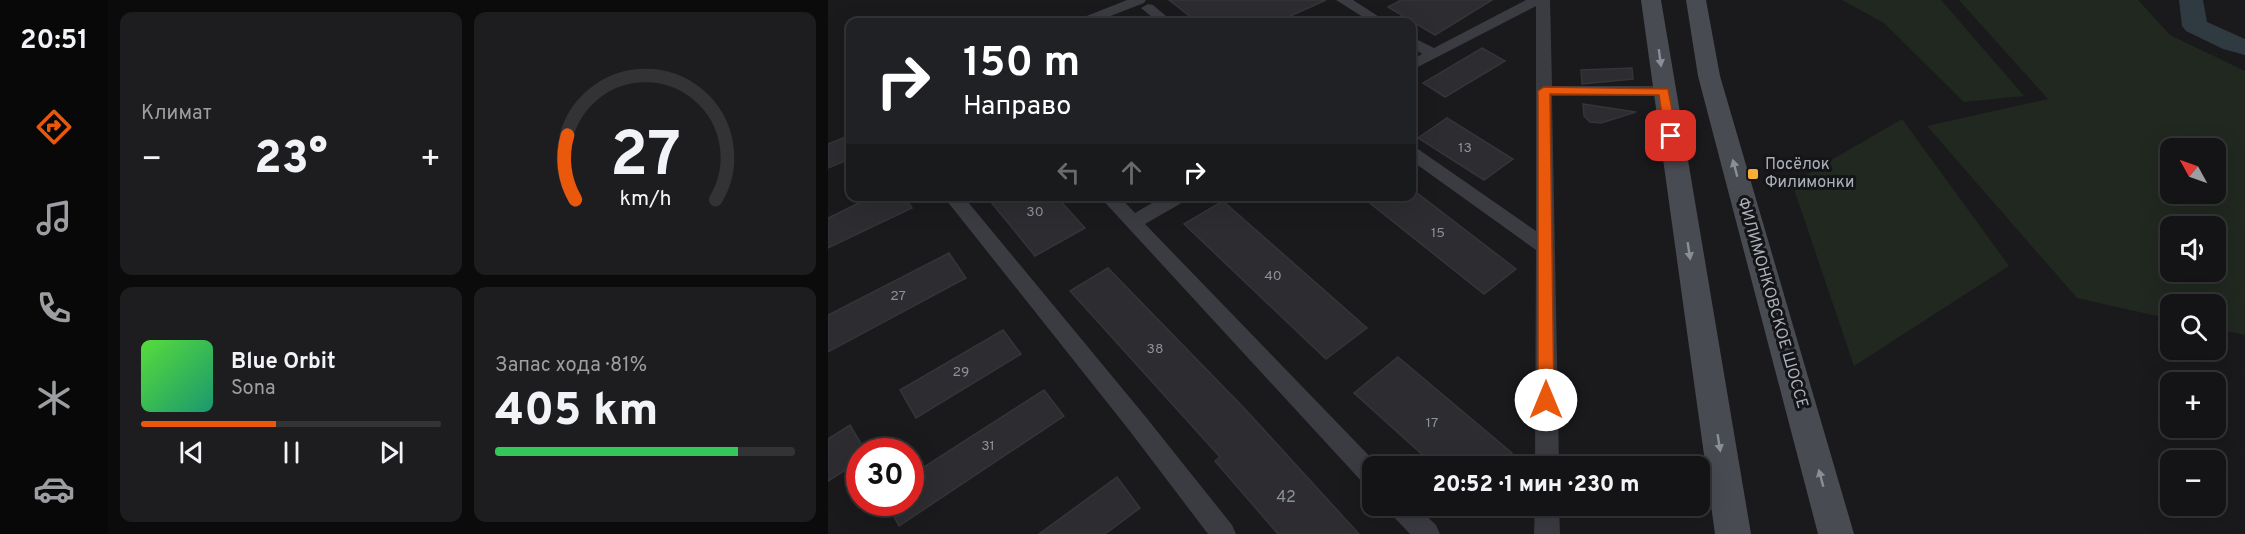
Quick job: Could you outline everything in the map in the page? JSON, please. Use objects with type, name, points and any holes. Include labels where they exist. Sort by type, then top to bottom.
[{"type":"main road","points":[[1651,0],[1733,534]]},
{"type":"main road","name":"ФИЛИМОНКОВСКОЕ ШОССЕ","points":[[1696,0],[1709,76],[1836,534]]},
{"type":"street","points":[[1343,0],[1373,18]]},
{"type":"street","points":[[1416,64],[1536,0]]},
{"type":"street","points":[[1543,0],[1547,456]]},
{"type":"street","points":[[1097,18],[1143,4],[1161,18]]},
{"type":"street","points":[[1416,44],[1432,54]]},
{"type":"street","points":[[1544,91],[1664,91]]},
{"type":"street","points":[[1416,156],[1545,247]]},
{"type":"street","points":[[956,201],[1224,534]]},
{"type":"street","points":[[1113,201],[1362,465]]},
{"type":"street","points":[[1133,222],[1170,201]]},
{"type":"street","points":[[1410,516],[1427,534]]},
{"type":"street","points":[[1547,516],[1547,534]]},
{"type":"shaded area","points":[[1842,0],[1941,0],[2024,96],[1964,102],[1884,23]]},
{"type":"shaded area","points":[[1959,0],[2138,0],[2170,35],[2245,71],[2245,335],[2226,331],[2226,294],[2160,294],[2160,317],[2077,298],[1927,126],[2048,99]]},
{"type":"shaded area","points":[[1902,119],[2009,266],[1854,366],[1792,183]]},
{"type":"building","points":[[1169,0],[1326,0],[1286,18],[1192,18]]},
{"type":"building","points":[[1401,0],[1492,0],[1435,35],[1416,24],[1416,18],[1406,18],[1388,7]]},
{"type":"building","points":[[1482,48],[1505,61],[1445,97],[1423,83]]},
{"type":"building","points":[[1632,68],[1633,79],[1582,84],[1581,70]]},
{"type":"building","points":[[1583,104],[1636,112],[1601,123],[1590,122],[1584,116]]},
{"type":"building","points":[[1447,118],[1513,159],[1484,180],[1418,138]]},
{"type":"building","points":[[846,137],[846,161],[828,168],[828,144]]},
{"type":"building","points":[[1416,192],[1516,269],[1484,294],[1367,201],[1416,201]]},
{"type":"building","points":[[863,201],[907,201],[912,208],[828,248],[828,218]]},
{"type":"building","points":[[990,201],[1061,201],[1085,228],[1035,256]]},
{"type":"building","points":[[1223,201],[1367,328],[1326,359],[1184,224]]},
{"type":"building","points":[[949,253],[966,278],[828,352],[828,315]]},
{"type":"building","points":[[1108,268],[1244,408],[1359,534],[1278,534],[1215,461],[1220,457],[1070,291]]},
{"type":"building","points":[[1003,330],[1021,354],[916,418],[900,390]]},
{"type":"building","points":[[1398,357],[1512,453],[1509,456],[1424,456],[1354,393]]},
{"type":"building","points":[[1044,390],[1064,416],[924,509],[924,467]]},
{"type":"building","points":[[850,425],[858,438],[846,438],[846,470],[828,481],[828,439]]},
{"type":"building","points":[[1117,477],[1140,508],[1105,534],[1039,534]]},
{"type":"building","points":[[894,516],[914,516],[899,526]]},
{"type":"waterway","points":[[2191,0],[2195,26],[2245,47]]},
{"type":"place","name":"Посёлок Филимонки","points":[[1753,174]]},
{"type":"route","points":[[1546,400],[1544,91],[1664,91],[1671,136]]}]
